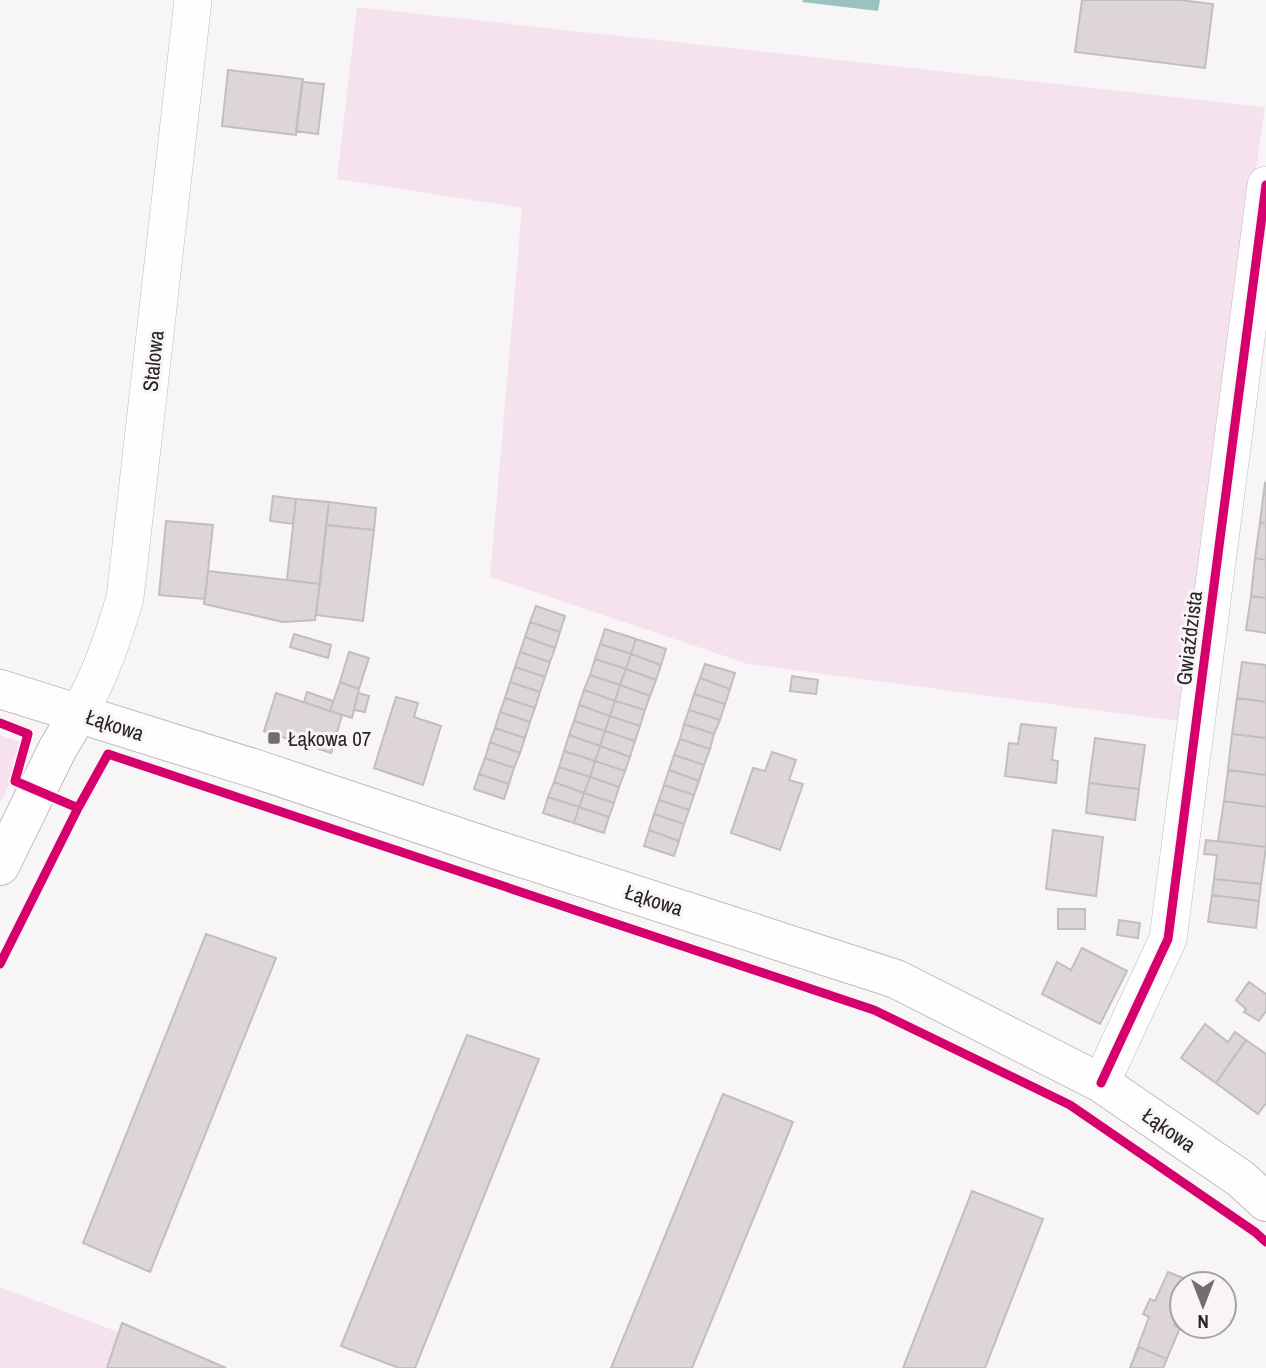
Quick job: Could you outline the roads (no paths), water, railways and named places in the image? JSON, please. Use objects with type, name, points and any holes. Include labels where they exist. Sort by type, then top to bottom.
[{"type":"main road","name":"Łąkowa","points":[[0,689],[896,979],[1101,1083],[1241,1179],[1266,1202]]},
{"type":"main road","points":[[0,866],[58,748],[79,713]]},
{"type":"street","name":"Stalowa","points":[[79,713],[92,692],[103,665],[125,598],[193,0]]},
{"type":"street","name":"Gwiaździsta","points":[[1101,1083],[1168,939],[1265,203]]},
{"type":"water","points":[[880,0],[878,11],[802,2]]},
{"type":"place","name":"Łąkowa 07","points":[[274,738]]}]
